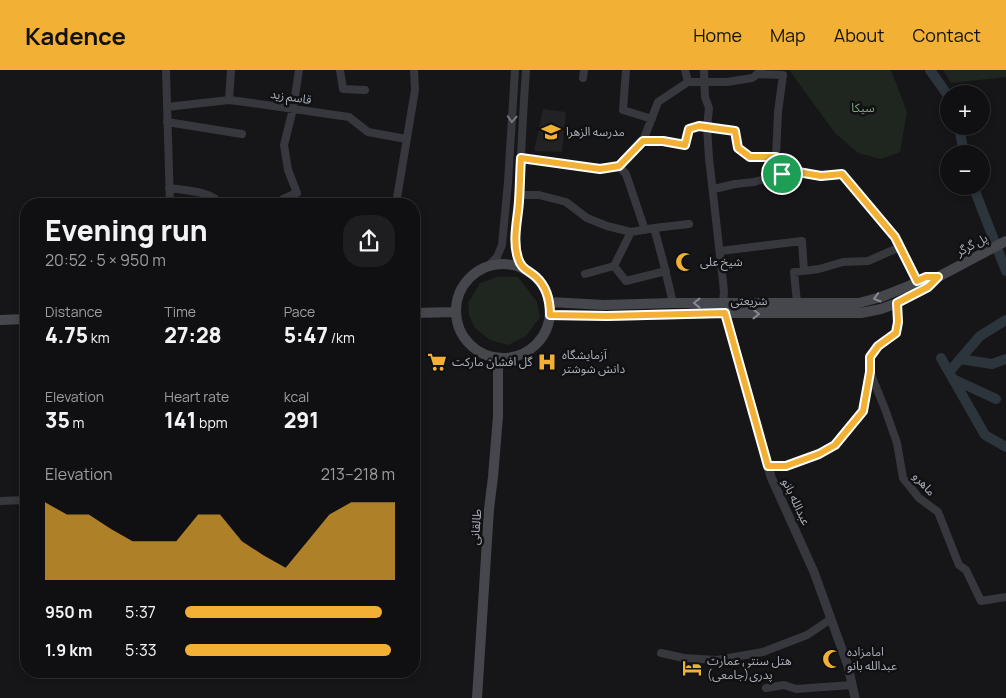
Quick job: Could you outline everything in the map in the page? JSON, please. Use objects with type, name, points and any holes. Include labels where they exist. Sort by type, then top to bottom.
[{"type":"main road","name":"پل گرگر","points":[[950,271],[1006,241]]},
{"type":"main road","points":[[505,264],[522,268],[537,277],[546,291],[550,302],[548,324],[541,339],[529,350],[514,357],[498,358],[473,348],[464,338],[458,326],[456,312],[458,297],[464,284],[475,273],[488,266],[505,264]]},
{"type":"main road","name":"شریعتی","points":[[550,302],[604,305],[673,303],[724,308],[861,313],[897,303],[928,287],[938,277],[950,271]]},
{"type":"main road","name":"شریعتی","points":[[550,315],[607,316],[797,303],[859,303],[881,297],[926,277],[938,277]]},
{"type":"main road","points":[[420,313],[456,312]]},
{"type":"main road","points":[[0,320],[20,319]]},
{"type":"main road","name":"طالقانی","points":[[476,698],[489,509],[498,416],[498,358]]},
{"type":"street","points":[[166,70],[170,198]]},
{"type":"street","points":[[229,100],[231,70]]},
{"type":"street","points":[[340,70],[343,89],[366,90]]},
{"type":"street","points":[[397,198],[415,90],[414,70]]},
{"type":"street","points":[[488,266],[497,257],[502,245],[515,70]]},
{"type":"street","points":[[522,268],[515,244],[526,70]]},
{"type":"street","points":[[626,70],[623,110],[652,119]]},
{"type":"street","points":[[685,70],[688,82]]},
{"type":"street","points":[[704,70],[705,96],[709,108],[707,127],[709,158],[714,189],[724,308]]},
{"type":"street","points":[[285,198],[297,192],[288,170],[284,144],[294,109],[301,71]]},
{"type":"street","points":[[521,158],[600,169],[619,166],[643,141],[658,102],[688,82],[727,82],[752,78],[759,72],[783,75],[778,112],[776,157],[782,174]]},
{"type":"street","name":"قاسم زید","points":[[167,107],[229,100],[349,118],[368,132],[406,139]]},
{"type":"street","points":[[167,122],[242,134]]},
{"type":"street","points":[[643,141],[663,141],[685,145],[689,129],[699,126],[735,131],[738,148],[750,157],[776,157]]},
{"type":"street","points":[[619,166],[626,174],[644,230]]},
{"type":"street","points":[[714,189],[798,172],[821,176],[842,174],[895,237],[917,281]]},
{"type":"street","points":[[169,188],[210,195],[215,198]]},
{"type":"street","points":[[519,195],[539,195],[566,202],[587,218],[630,232],[689,224]]},
{"type":"street","points":[[654,228],[673,303]]},
{"type":"street","points":[[585,274],[614,266],[630,232]]},
{"type":"street","points":[[720,251],[802,241],[804,271]]},
{"type":"street","points":[[797,303],[794,272],[819,269],[843,262],[868,261],[900,247]]},
{"type":"street","points":[[614,266],[626,281],[666,271]]},
{"type":"street","points":[[768,466],[786,466],[819,454],[835,445],[863,411],[870,372],[870,357],[878,346],[896,333],[898,322],[897,303]]},
{"type":"street","name":"عبدالله بانو","points":[[724,308],[771,477],[814,572],[848,666],[855,698]]},
{"type":"street","name":"ماهرو","points":[[870,372],[897,443],[903,478],[919,498],[938,512],[959,565],[966,570],[981,601],[1006,597]]},
{"type":"street","points":[[0,500],[20,500]]},
{"type":"street","points":[[661,653],[684,658],[717,660],[735,658],[784,645],[807,635],[831,619]]},
{"type":"street","points":[[766,688],[784,685],[796,689],[852,685]]},
{"type":"shaded area","name":"مدرسه الزهرا","points":[[543,109],[566,112],[562,152],[534,151]]},
{"type":"green space","name":"سیکا","points":[[789,70],[891,70],[907,112],[900,152],[881,159],[858,153],[835,133]]},
{"type":"green space","points":[[943,70],[1006,70],[1006,77],[951,83]]},
{"type":"green space","points":[[497,277],[518,277],[537,302],[540,317],[526,336],[508,345],[490,340],[475,328],[469,315],[468,303],[480,283]]},
{"type":"waterway","points":[[930,70],[941,85]]},
{"type":"waterway","points":[[961,135],[962,145]]},
{"type":"waterway","points":[[976,195],[1006,271]]},
{"type":"waterway","points":[[949,372],[980,336],[1006,320]]},
{"type":"waterway","points":[[941,358],[985,435],[1006,447]]},
{"type":"waterway","points":[[960,359],[992,364],[1006,359]]},
{"type":"waterway","points":[[953,379],[996,399]]},
{"type":"place","name":"مدرسه الزهرا","points":[[551,132]]},
{"type":"place","name":"شیخ علی","points":[[685,262]]},
{"type":"place","name":"گل افشان مارکت","points":[[437,362]]},
{"type":"place","name":"آزمایشگاه دانش شوشتر","points":[[547,362]]},
{"type":"place","name":"امامزاده عبدالله بانو","points":[[832,659]]},
{"type":"place","name":"هتل سنتی عمارت پدری(جامعی)","points":[[692,668]]},
{"type":"route","points":[[699,126],[735,131],[738,148],[750,157],[776,157],[782,174],[798,172],[821,176],[842,174],[895,237],[917,281],[926,277],[938,277],[928,287],[897,303],[898,322],[896,333],[878,346],[870,357],[870,372],[863,411],[835,445],[819,454],[786,466],[768,466],[725,313],[607,316],[550,315],[550,302],[546,291],[537,277],[522,268],[515,244],[521,158],[600,169],[619,166],[643,141],[663,141],[685,145],[689,129],[699,126]]}]
